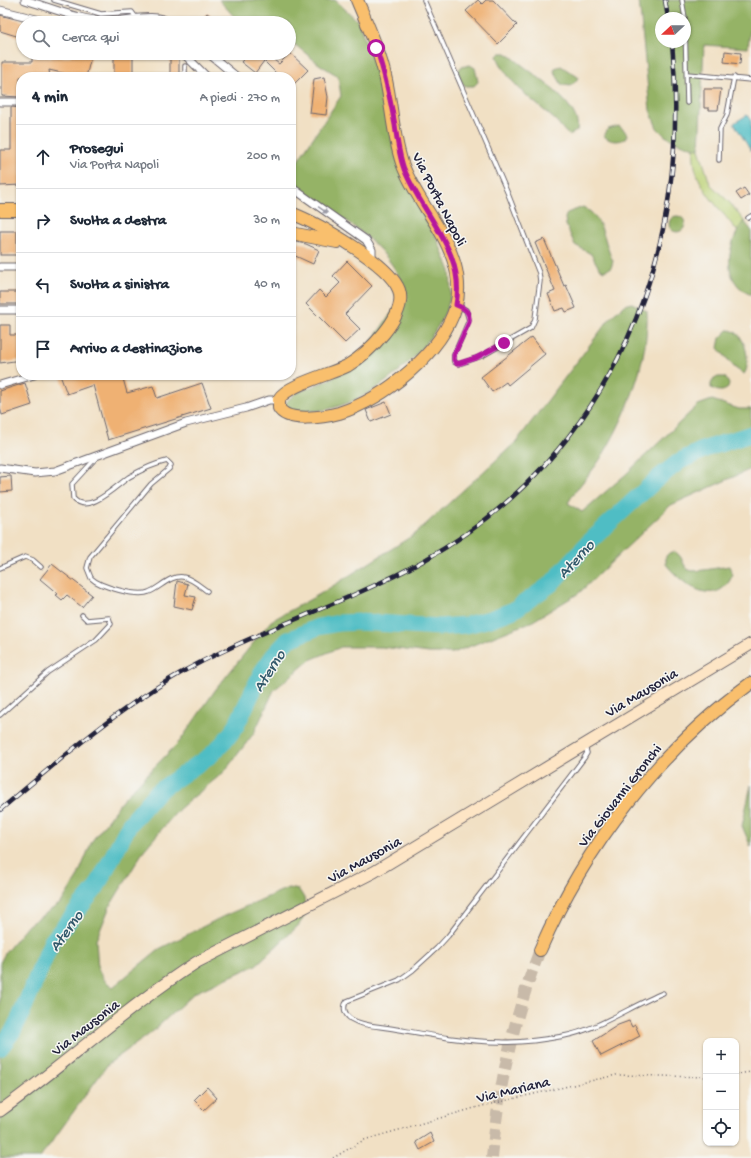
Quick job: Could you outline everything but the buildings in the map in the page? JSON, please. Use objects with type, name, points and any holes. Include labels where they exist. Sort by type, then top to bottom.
[{"type":"main road","name":"Via Porta Napoli","points":[[279,400],[279,408],[284,413],[314,418],[343,412],[371,399],[403,377],[424,356],[445,328],[456,305],[458,288],[453,260],[445,240],[402,164],[384,72],[358,0]]},
{"type":"main road","points":[[0,210],[16,210]]},
{"type":"main road","points":[[279,400],[281,395],[289,389],[354,362],[369,349],[388,328],[399,304],[399,291],[388,274],[372,259],[314,224],[296,215]]},
{"type":"main road","points":[[296,234],[336,242],[354,249]]},
{"type":"main road","name":"Via Mausonia","points":[[0,1111],[184,970],[374,872],[751,644]]},
{"type":"main road","name":"Via Giovanni Gronchi","points":[[540,950],[557,912],[580,872],[634,796],[691,733],[751,683]]},
{"type":"street","points":[[25,0],[79,16]]},
{"type":"street","points":[[0,10],[24,16]]},
{"type":"street","points":[[189,60],[202,72]]},
{"type":"street","points":[[216,60],[231,72]]},
{"type":"street","points":[[0,102],[16,102]]},
{"type":"street","points":[[296,191],[366,240],[372,250],[372,259]]},
{"type":"street","points":[[0,267],[16,267]]},
{"type":"street","points":[[0,310],[16,310]]},
{"type":"street","points":[[0,385],[17,380]]},
{"type":"street","points":[[0,468],[44,473],[55,472],[186,423],[239,410],[269,400],[279,400]]},
{"type":"lane","points":[[54,0],[101,14],[132,12],[136,16]]},
{"type":"lane","points":[[424,0],[521,225],[540,279],[535,319],[531,328],[482,356],[460,364],[454,362],[454,355],[469,320],[466,310],[456,305]]},
{"type":"lane","points":[[682,0],[683,12]]},
{"type":"lane","points":[[686,48],[687,103]]},
{"type":"lane","points":[[184,66],[185,72]]},
{"type":"lane","points":[[687,74],[734,77],[751,80]]},
{"type":"lane","points":[[719,160],[720,129],[727,115],[734,77]]},
{"type":"lane","points":[[97,457],[72,484],[73,498],[81,504],[88,504],[98,500],[129,477],[150,466],[167,461],[171,465],[170,468],[151,484],[90,557],[87,568],[91,578],[109,586],[142,594],[153,591],[174,578],[182,577],[191,580],[206,591]]},
{"type":"lane","points":[[0,568],[25,557],[33,560],[41,567]]},
{"type":"lane","points":[[0,715],[48,672],[96,640],[111,624],[109,618],[87,620],[82,615]]},
{"type":"lane","points":[[584,745],[587,752],[584,758],[448,936],[404,977],[389,985],[347,1001],[344,1006],[346,1014],[350,1019],[363,1024],[406,1031],[492,1042],[525,1041],[557,1038],[580,1032],[663,993]]},
{"type":"path","points":[[739,1074],[751,1072]]},
{"type":"path","name":"Via Mariana","points":[[334,1158],[364,1140],[478,1107],[616,1075],[703,1077]]},
{"type":"green space","points":[[219,0],[335,0],[358,21],[373,63],[385,110],[450,271],[451,291],[448,305],[437,328],[424,345],[409,362],[391,378],[372,391],[331,408],[302,411],[290,409],[287,407],[286,402],[296,393],[326,381],[353,367],[405,294],[398,275],[387,258],[374,243],[296,185],[296,164],[341,96],[338,76],[319,64],[296,46],[296,16],[234,16]]},
{"type":"green space","points":[[639,0],[751,0],[751,22],[748,48],[704,45],[699,149],[683,145],[665,136],[657,128],[650,110]]},
{"type":"green space","points":[[500,53],[506,53],[512,57],[542,80],[564,100],[577,121],[577,131],[569,135],[565,132],[556,121],[514,83],[497,56]]},
{"type":"green space","points":[[470,65],[475,68],[478,82],[474,86],[465,86],[460,80],[458,71],[461,67]]},
{"type":"green space","points":[[561,66],[578,77],[571,86],[562,85],[554,71],[555,68]]},
{"type":"green space","points":[[619,126],[627,135],[625,139],[614,141],[604,136],[608,129]]},
{"type":"green space","points":[[694,148],[699,149],[710,184],[730,203],[744,221],[737,231],[714,203],[701,183],[696,172]]},
{"type":"green space","points":[[583,207],[596,217],[600,224],[613,261],[611,268],[604,271],[599,268],[591,254],[575,245],[566,225],[565,218],[567,213]]},
{"type":"green space","points":[[674,216],[680,216],[685,221],[683,230],[680,232],[674,232],[669,227],[669,221]]},
{"type":"green space","points":[[744,221],[751,230],[751,295],[741,289],[734,281],[730,261],[734,240]]},
{"type":"green space","points":[[632,303],[647,311],[647,329],[644,348],[641,366],[635,385],[621,421],[604,453],[568,503],[582,512],[625,475],[698,405],[712,400],[739,409],[751,409],[751,469],[671,505],[579,593],[533,621],[453,653],[429,653],[382,647],[341,647],[310,660],[274,690],[254,733],[224,772],[179,809],[144,850],[110,906],[96,940],[98,969],[105,981],[113,987],[159,949],[224,916],[288,888],[299,890],[304,898],[306,914],[298,926],[256,965],[194,993],[151,1033],[108,1064],[40,1158],[0,1158],[0,963],[5,953],[28,925],[61,903],[77,878],[92,841],[124,798],[180,741],[216,689],[271,621],[320,594],[415,534],[516,442],[611,317],[624,305]]},
{"type":"green space","points":[[728,330],[740,336],[746,349],[747,364],[744,374],[735,368],[718,348],[720,338]]},
{"type":"green space","points":[[725,377],[729,384],[728,388],[724,391],[717,391],[711,388],[714,378]]},
{"type":"green space","points":[[675,552],[680,556],[688,570],[691,571],[729,566],[733,575],[729,582],[721,590],[704,592],[686,583],[666,564],[666,556],[669,553]]},
{"type":"green space","points":[[751,785],[751,847],[742,826]]},
{"type":"water","points":[[747,115],[751,121],[751,151],[734,123]]},
{"type":"waterway","name":"Aterno","points":[[0,1048],[13,1031],[20,1017],[52,941],[96,888],[129,825],[157,792],[211,755],[224,742],[235,728],[262,672],[274,655],[288,640],[318,627],[339,623],[360,622],[440,627],[466,625],[490,619],[514,610],[551,584],[588,543],[657,479],[680,461],[705,449],[751,434]]},
{"type":"tunnel","points":[[492,1158],[498,1105],[508,1052],[522,1000],[540,950]]},
{"type":"railway","points":[[665,0],[667,12]]},
{"type":"railway","points":[[0,810],[83,741],[149,692],[202,661],[265,632],[361,592],[423,561],[489,517],[545,464],[591,405],[627,340],[653,271],[669,197],[675,120],[672,48]]},
{"type":"route","points":[[376,48],[388,88],[402,164],[445,240],[456,269],[458,288],[456,305],[464,308],[469,316],[469,322],[453,358],[454,362],[457,364],[462,364],[482,356],[504,343]]}]
